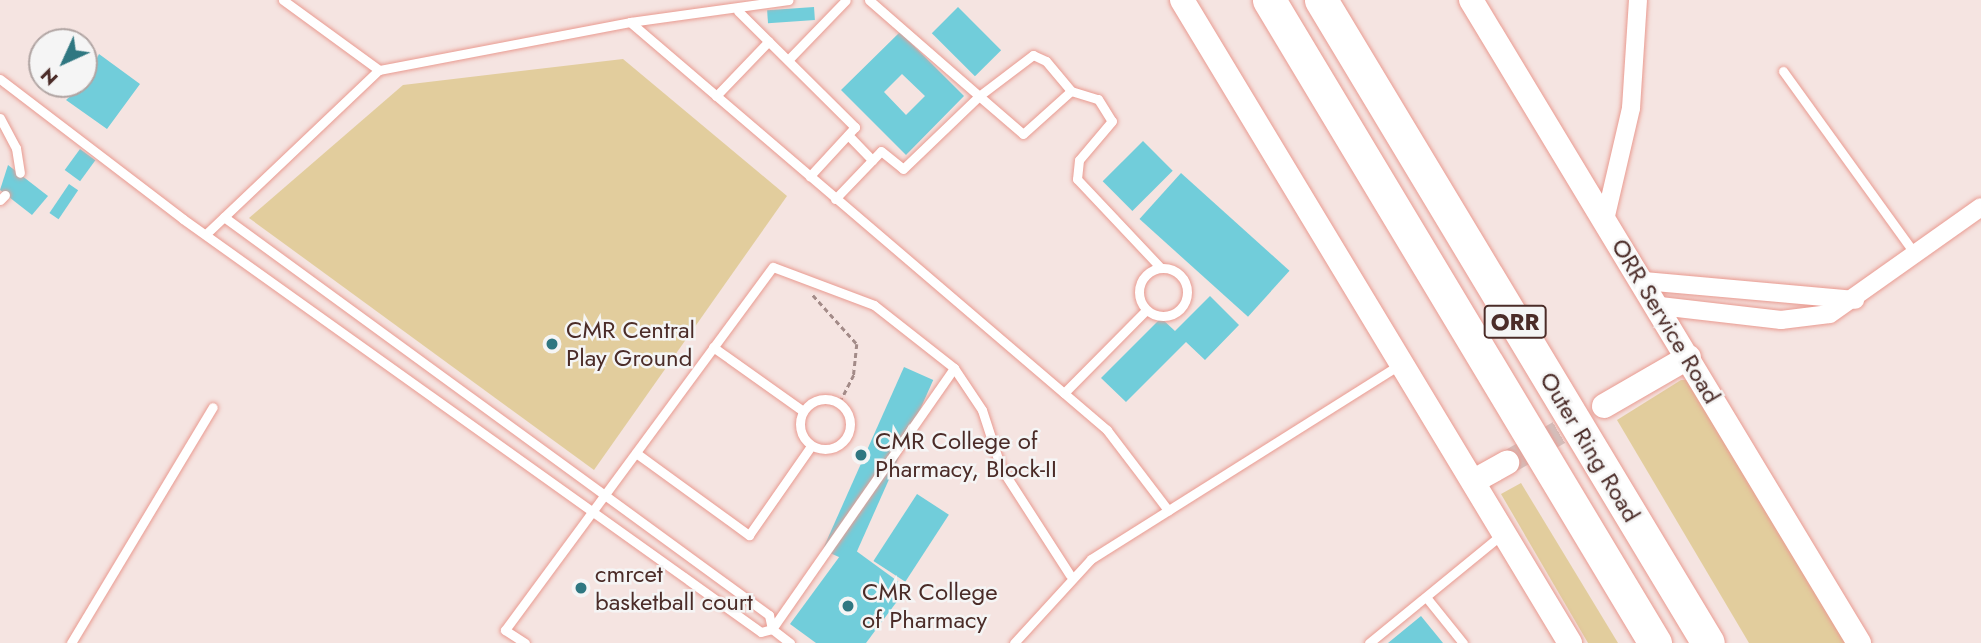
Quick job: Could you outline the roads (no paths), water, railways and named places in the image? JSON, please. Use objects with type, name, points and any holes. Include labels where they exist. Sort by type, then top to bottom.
[{"type":"highway","name":"Outer Ring Road","points":[[1269,0],[1655,643]]},
{"type":"highway","name":"Outer Ring Road","points":[[1321,0],[1708,643]]},
{"type":"main road","points":[[1182,0],[1570,643]]},
{"type":"main road","name":"ORR Service Road","points":[[1471,0],[1660,306],[1859,643]]},
{"type":"main road","points":[[1604,406],[1689,357]]},
{"type":"main road","points":[[1474,481],[1507,463]]},
{"type":"street","points":[[1605,220],[1631,108],[1638,0]]},
{"type":"street","points":[[1660,306],[1807,320],[1856,300],[1981,207]]},
{"type":"street","points":[[1644,281],[1856,300]]},
{"type":"lane","points":[[283,0],[379,70]]},
{"type":"lane","points":[[206,233],[379,70],[630,22],[738,11],[788,0]]},
{"type":"lane","points":[[788,60],[846,0]]},
{"type":"lane","points":[[869,0],[1023,134],[1071,91]]},
{"type":"lane","points":[[738,11],[855,127],[810,176]]},
{"type":"lane","points":[[630,22],[1107,430],[1168,510]]},
{"type":"lane","points":[[716,96],[769,41]]},
{"type":"lane","points":[[835,199],[881,150],[903,169],[979,96],[1034,55],[1046,61],[1071,91],[1097,99],[1112,121],[1079,160],[1077,179],[1161,268],[1184,280],[1183,307],[1172,315],[1146,310]]},
{"type":"lane","points":[[1783,71],[1915,254]]},
{"type":"lane","points":[[0,79],[206,233],[588,509],[761,632],[790,643]]},
{"type":"lane","points":[[0,117],[16,148],[20,173]]},
{"type":"lane","points":[[848,135],[872,160]]},
{"type":"lane","points":[[223,217],[769,615],[775,636]]},
{"type":"lane","points":[[525,643],[505,631],[588,509],[605,495],[773,267],[797,280],[874,305],[954,368],[982,410],[1002,468],[1070,575]]},
{"type":"lane","points":[[1146,310],[1140,284],[1161,268]]},
{"type":"lane","points":[[1064,393],[1146,310]]},
{"type":"lane","points":[[713,348],[803,411]]},
{"type":"lane","points":[[1014,643],[1070,575],[1168,510],[1401,364]]},
{"type":"lane","points":[[775,636],[954,368]]},
{"type":"lane","points":[[813,401],[840,403],[848,414],[847,439],[824,450],[811,446],[802,436],[803,411],[813,401]]},
{"type":"lane","points":[[71,643],[213,407]]},
{"type":"lane","points":[[636,453],[749,535],[811,446]]},
{"type":"lane","points":[[1370,643],[1505,532]]},
{"type":"lane","points":[[1426,597],[1463,643]]},
{"type":"tunnel","points":[[1507,463],[1604,406]]},
{"type":"place","name":"CMR Central Play Ground","points":[[552,344]]},
{"type":"place","name":"CMR College of Pharmacy, Block-II","points":[[861,455]]},
{"type":"place","name":"cmrcet basketball court","points":[[581,588]]},
{"type":"place","name":"CMR College of Pharmacy","points":[[848,606]]}]
